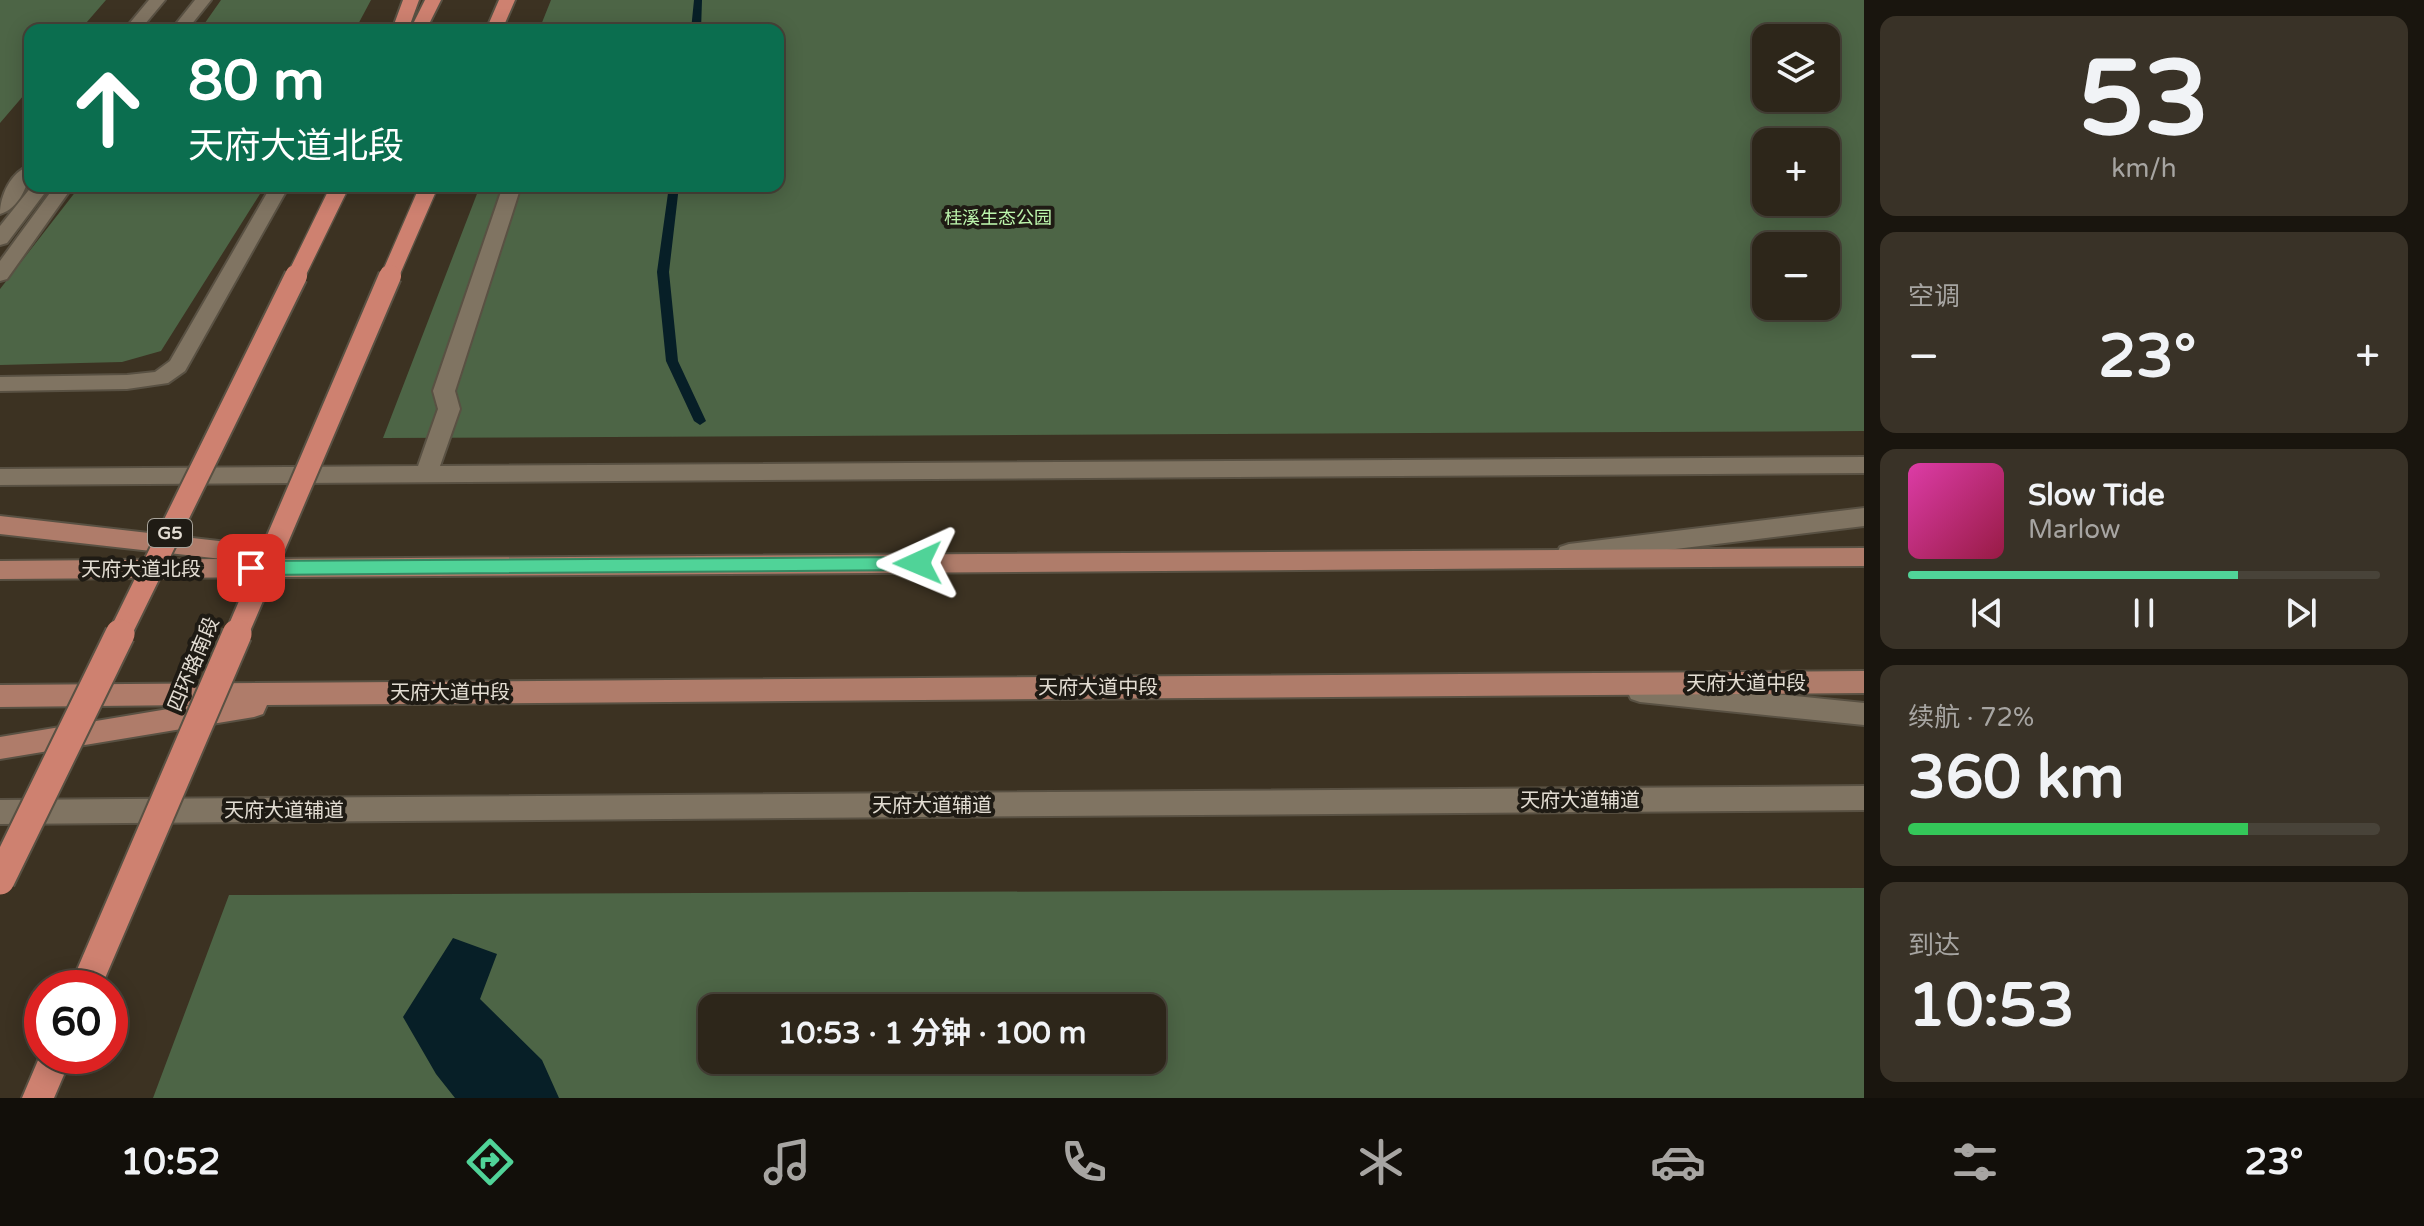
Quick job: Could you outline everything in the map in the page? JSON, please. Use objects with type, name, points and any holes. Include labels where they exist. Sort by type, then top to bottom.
[{"type":"highway","points":[[402,24],[411,0]]},
{"type":"highway","points":[[421,24],[433,0]]},
{"type":"highway","points":[[497,24],[506,3]]},
{"type":"highway","name":"G5","points":[[0,880],[337,192]]},
{"type":"highway","name":"四环路南段","points":[[93,970],[426,192]]},
{"type":"main road","points":[[0,525],[377,567],[1864,557]]},
{"type":"main road","name":"天府大道北段","points":[[0,570],[377,567]]},
{"type":"main road","name":"天府大道中段","points":[[331,693],[1864,682]]},
{"type":"main road","points":[[0,696],[331,693]]},
{"type":"main road","points":[[0,748],[331,693]]},
{"type":"street","points":[[137,24],[157,0]]},
{"type":"street","points":[[165,24],[184,0]]},
{"type":"street","points":[[184,24],[203,0]]},
{"type":"street","points":[[0,193],[24,163]]},
{"type":"street","points":[[0,208],[24,178]]},
{"type":"street","points":[[0,239],[36,192]]},
{"type":"street","points":[[0,275],[60,192]]},
{"type":"street","points":[[0,384],[160,378],[178,366],[277,192]]},
{"type":"street","points":[[426,475],[449,409],[444,391],[510,192]]},
{"type":"street","points":[[0,477],[1864,465]]},
{"type":"street","points":[[1522,559],[1864,517]]},
{"type":"street","points":[[1570,684],[1864,714]]},
{"type":"street","name":"天府大道辅道","points":[[0,812],[1864,798]]},
{"type":"green space","points":[[0,0],[106,0],[85,24],[24,24],[24,95],[0,123]]},
{"type":"green space","points":[[221,0],[371,0],[358,24],[204,24]]},
{"type":"green space","name":"桂溪生态公园","points":[[551,0],[1864,0],[1864,431],[383,438],[478,192],[784,192],[784,24],[541,24]]},
{"type":"green space","points":[[75,192],[261,192],[161,351],[122,362],[0,365],[0,289]]},
{"type":"green space","points":[[1864,888],[1864,1098],[153,1098],[229,895]]},
{"type":"water","points":[[453,938],[497,954],[480,999],[542,1060],[559,1098],[455,1098],[436,1074],[403,1017]]},
{"type":"waterway","points":[[696,24],[698,0]]},
{"type":"waterway","points":[[673,192],[663,272],[672,361],[700,421]]},
{"type":"route","points":[[251,568],[918,563]]}]
